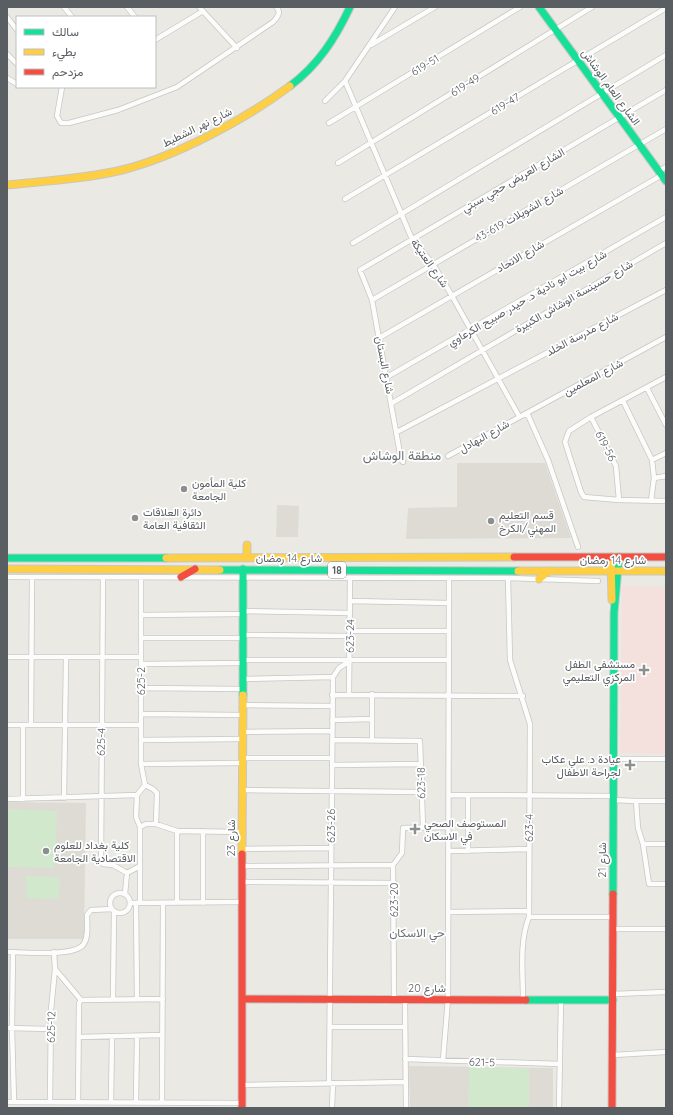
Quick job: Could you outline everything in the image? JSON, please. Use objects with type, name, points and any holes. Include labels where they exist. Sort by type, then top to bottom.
[{"type":"main road","name":"شارع نهر الشطيط","points":[[7,185],[108,173],[127,169],[159,158],[234,122],[272,99],[313,65],[322,56],[335,37],[350,7]]},
{"type":"main road","name":"الشارع العام الوشاش","points":[[539,7],[662,176]]},
{"type":"main road","points":[[247,545],[247,558]]},
{"type":"main road","name":"شارع 21","points":[[611,557],[614,572],[612,1108]]},
{"type":"main road","name":"شارع 21","points":[[614,572],[619,557]]},
{"type":"main road","name":"شارع 14 رمضان","points":[[7,558],[666,557]]},
{"type":"main road","name":"شارع 14 رمضان","points":[[7,569],[666,571]]},
{"type":"main road","points":[[182,577],[196,569]]},
{"type":"main road","name":"شارع 23","points":[[242,1105],[243,569]]},
{"type":"main road","points":[[300,569],[300,577]]},
{"type":"main road","points":[[539,579],[549,571]]},
{"type":"main road","name":"شارع 20","points":[[242,999],[561,1000],[613,997]]},
{"type":"street","points":[[64,7],[71,16]]},
{"type":"street","points":[[127,7],[134,16]]},
{"type":"street","points":[[62,88],[57,116],[61,123],[69,123],[118,110],[177,88],[237,48],[278,17],[279,13],[276,7]]},
{"type":"street","points":[[325,101],[345,81],[395,7]]},
{"type":"street","points":[[370,46],[435,7]]},
{"type":"street","name":"619-51","points":[[330,123],[520,7]]},
{"type":"street","name":"619-49","points":[[338,163],[592,7]]},
{"type":"street","name":"619-47","points":[[344,199],[666,8]]},
{"type":"street","points":[[156,39],[201,9],[237,48]]},
{"type":"street","points":[[7,17],[16,29]]},
{"type":"street","points":[[7,54],[16,63]]},
{"type":"street","points":[[353,243],[666,55]]},
{"type":"street","points":[[7,78],[16,83]]},
{"type":"street","name":"شارع العتيکة","points":[[345,81],[412,239],[433,264],[472,330],[519,416]]},
{"type":"street","name":"الشارع العريض حجي سبتي","points":[[360,270],[666,90]]},
{"type":"street","name":"شارع الشويلات 619-43","points":[[372,300],[666,129]]},
{"type":"street","name":"شارع الاتحاد","points":[[379,338],[662,176],[666,167]]},
{"type":"street","name":"شارع بيت ابو نادية د. حيدر صبيح الكرعاوي","points":[[387,378],[666,217]]},
{"type":"street","name":"شارع حسينسة الوشاش الكبيرة","points":[[392,403],[666,243]]},
{"type":"street","name":"شارع البستان","points":[[360,270],[372,300],[392,403],[401,460],[403,462]]},
{"type":"street","name":"شارع مدرسة الخلد","points":[[397,432],[666,290]]},
{"type":"street","name":"شارع المعلمين","points":[[519,416],[666,337]]},
{"type":"street","points":[[666,377],[591,417],[569,431],[565,442],[581,492],[584,497],[619,500],[666,501]]},
{"type":"street","points":[[647,388],[666,425]]},
{"type":"street","points":[[623,401],[652,460],[654,478],[651,501]]},
{"type":"street","points":[[519,416],[528,415],[548,460],[578,547]]},
{"type":"street","name":"شارع البهادل","points":[[448,456],[519,416]]},
{"type":"street","name":"619-56","points":[[591,417],[616,466],[619,500]]},
{"type":"street","points":[[652,460],[666,454]]},
{"type":"street","points":[[654,478],[666,476]]},
{"type":"street","points":[[7,577],[508,578],[598,581]]},
{"type":"street","points":[[32,577],[32,725]]},
{"type":"street","name":"625-4","points":[[103,577],[101,862],[103,864],[113,865],[127,873]]},
{"type":"street","name":"625-2","points":[[141,577],[141,764],[145,785]]},
{"type":"street","name":"623-24","points":[[349,694],[350,578]]},
{"type":"street","points":[[443,1060],[448,999],[449,578]]},
{"type":"street","name":"623-4","points":[[508,578],[510,660],[523,696],[524,708],[530,724],[529,917],[525,927],[524,939],[523,999]]},
{"type":"street","points":[[350,601],[449,603]]},
{"type":"street","points":[[141,614],[242,612],[350,613]]},
{"type":"street","points":[[141,638],[242,637],[449,631]]},
{"type":"street","points":[[7,657],[141,657]]},
{"type":"street","points":[[64,798],[66,658]]},
{"type":"street","points":[[141,664],[449,660]]},
{"type":"street","points":[[242,678],[333,677],[340,668],[350,661]]},
{"type":"street","name":"623-26","points":[[332,1108],[330,1000],[333,677]]},
{"type":"street","points":[[141,688],[242,689]]},
{"type":"street","points":[[332,695],[372,694],[449,697],[523,696]]},
{"type":"street","points":[[332,740],[372,740],[372,694]]},
{"type":"street","points":[[242,705],[332,706]]},
{"type":"street","points":[[141,714],[242,714]]},
{"type":"street","points":[[332,720],[372,719]]},
{"type":"street","points":[[7,725],[142,725]]},
{"type":"street","points":[[23,725],[23,799]]},
{"type":"street","points":[[141,740],[332,731]]},
{"type":"street","name":"623-18","points":[[372,740],[418,740],[421,744],[422,827]]},
{"type":"street","points":[[141,764],[332,758]]},
{"type":"street","points":[[614,759],[666,759]]},
{"type":"street","points":[[332,765],[421,764]]},
{"type":"street","points":[[137,998],[140,827],[136,817],[137,796],[145,785],[157,793],[156,824]]},
{"type":"street","points":[[242,790],[422,792]]},
{"type":"street","points":[[448,795],[530,795],[613,798],[636,801],[666,801]]},
{"type":"street","points":[[468,795],[468,851]]},
{"type":"street","points":[[7,799],[137,796]]},
{"type":"street","points":[[636,801],[638,828],[643,844],[649,884],[666,884]]},
{"type":"street","points":[[140,827],[146,824],[156,824],[177,832],[242,832]]},
{"type":"street","points":[[242,866],[393,865],[402,853],[403,828],[448,827]]},
{"type":"street","points":[[203,831],[203,903]]},
{"type":"street","points":[[177,832],[177,903]]},
{"type":"street","points":[[643,844],[666,844]]},
{"type":"street","points":[[242,849],[331,848]]},
{"type":"street","points":[[448,851],[529,849]]},
{"type":"street","name":"623-20","points":[[393,865],[394,999]]},
{"type":"street","points":[[125,894],[127,873],[140,866]]},
{"type":"street","points":[[242,882],[394,883]]},
{"type":"street","points":[[7,952],[54,952],[77,950],[83,946],[86,939],[87,915],[91,910],[113,910],[123,913],[128,909],[130,903],[129,898],[125,894],[118,893],[113,897],[110,903],[113,910],[113,998]]},
{"type":"street","points":[[130,903],[242,902]]},
{"type":"street","points":[[162,1102],[163,903]]},
{"type":"street","points":[[448,912],[529,911]]},
{"type":"street","points":[[529,917],[613,917]]},
{"type":"street","points":[[613,929],[666,929]]},
{"type":"street","points":[[13,952],[9,1028],[14,1102]]},
{"type":"street","name":"625-12","points":[[50,1102],[51,1029],[55,969],[54,952]]},
{"type":"street","points":[[55,969],[81,1000]]},
{"type":"street","points":[[613,997],[666,992]]},
{"type":"street","points":[[81,1000],[113,998],[162,999]]},
{"type":"street","points":[[405,999],[404,1027],[406,1108]]},
{"type":"street","points":[[78,1102],[79,1003],[81,1000]]},
{"type":"street","points":[[559,1108],[561,1000]]},
{"type":"street","points":[[330,1027],[404,1027]]},
{"type":"street","points":[[9,1028],[51,1029]]},
{"type":"street","points":[[136,1102],[137,1036]]},
{"type":"street","points":[[79,1037],[162,1036]]},
{"type":"street","points":[[111,1102],[112,1037]]},
{"type":"street","points":[[613,1055],[666,1052]]},
{"type":"street","name":"621-5","points":[[405,1059],[560,1064]]},
{"type":"street","points":[[242,1085],[405,1082]]},
{"type":"street","points":[[7,1102],[162,1102],[242,1105]]},
{"type":"shaded area","points":[[457,463],[545,463],[571,538],[406,539],[408,508],[457,507]]},
{"type":"shaded area","points":[[277,505],[299,506],[298,537],[276,537]]},
{"type":"shaded area","name":"مستشفى الطفل المركزي التعليمي","points":[[622,586],[666,587],[666,754],[620,753]]},
{"type":"shaded area","name":"كلية بغداد للعلوم الاقتصادية الجامعة","points":[[7,802],[86,803],[84,939],[7,939]]},
{"type":"shaded area","points":[[409,1066],[553,1068],[553,1108],[410,1108]]},
{"type":"green space","points":[[7,809],[57,811],[55,868],[7,867]]},
{"type":"green space","points":[[26,876],[60,877],[59,899],[26,898]]},
{"type":"green space","points":[[469,1067],[529,1068],[529,1108],[468,1108]]},
{"type":"traffic: fast","points":[[290,86],[300,78],[325,51],[350,7]]},
{"type":"traffic: fast","points":[[539,7],[666,181]]},
{"type":"traffic: fast","points":[[613,894],[614,613],[619,557]]},
{"type":"traffic: fast","points":[[7,558],[166,558]]},
{"type":"traffic: fast","points":[[243,569],[243,695]]},
{"type":"traffic: fast","points":[[220,570],[518,571]]},
{"type":"traffic: fast","points":[[526,1000],[613,1000]]},
{"type":"traffic: slow","points":[[7,185],[93,176],[143,164],[165,156],[209,136],[252,112],[290,86]]},
{"type":"traffic: slow","points":[[247,545],[247,558]]},
{"type":"traffic: slow","points":[[166,558],[514,557]]},
{"type":"traffic: slow","points":[[611,557],[612,600]]},
{"type":"traffic: slow","points":[[7,569],[220,570]]},
{"type":"traffic: slow","points":[[518,571],[666,571]]},
{"type":"traffic: slow","points":[[539,579],[549,571]]},
{"type":"traffic: slow","points":[[242,854],[243,695]]},
{"type":"traffic: jam","points":[[514,557],[666,557]]},
{"type":"traffic: jam","points":[[181,577],[195,569]]},
{"type":"traffic: jam","points":[[242,854],[242,1108]]},
{"type":"traffic: jam","points":[[612,1108],[613,894]]},
{"type":"traffic: jam","points":[[242,999],[526,1000]]},
{"type":"place","name":"كلية المأمون الجامعة","points":[[184,489]]},
{"type":"place","name":"دائرة العلاقات الثقافية العامة","points":[[135,518]]},
{"type":"place","name":"قسم التعليم المهني/الكرخ","points":[[491,521]]},
{"type":"place","name":"مستشفى الطفل المركزي التعليمي","points":[[644,670]]},
{"type":"place","name":"عيادة د. علي عكاب لجراحة الاطفال","points":[[630,765]]},
{"type":"place","name":"المستوصف الصحي في الاسكان","points":[[415,829]]},
{"type":"place","name":"كلية بغداد للعلوم الاقتصادية الجامعة","points":[[46,851]]},
{"type":"district","name":"منطقة الوشاش","points":[[402,455]]},
{"type":"district","name":"حي الاسكان","points":[[417,933]]}]
